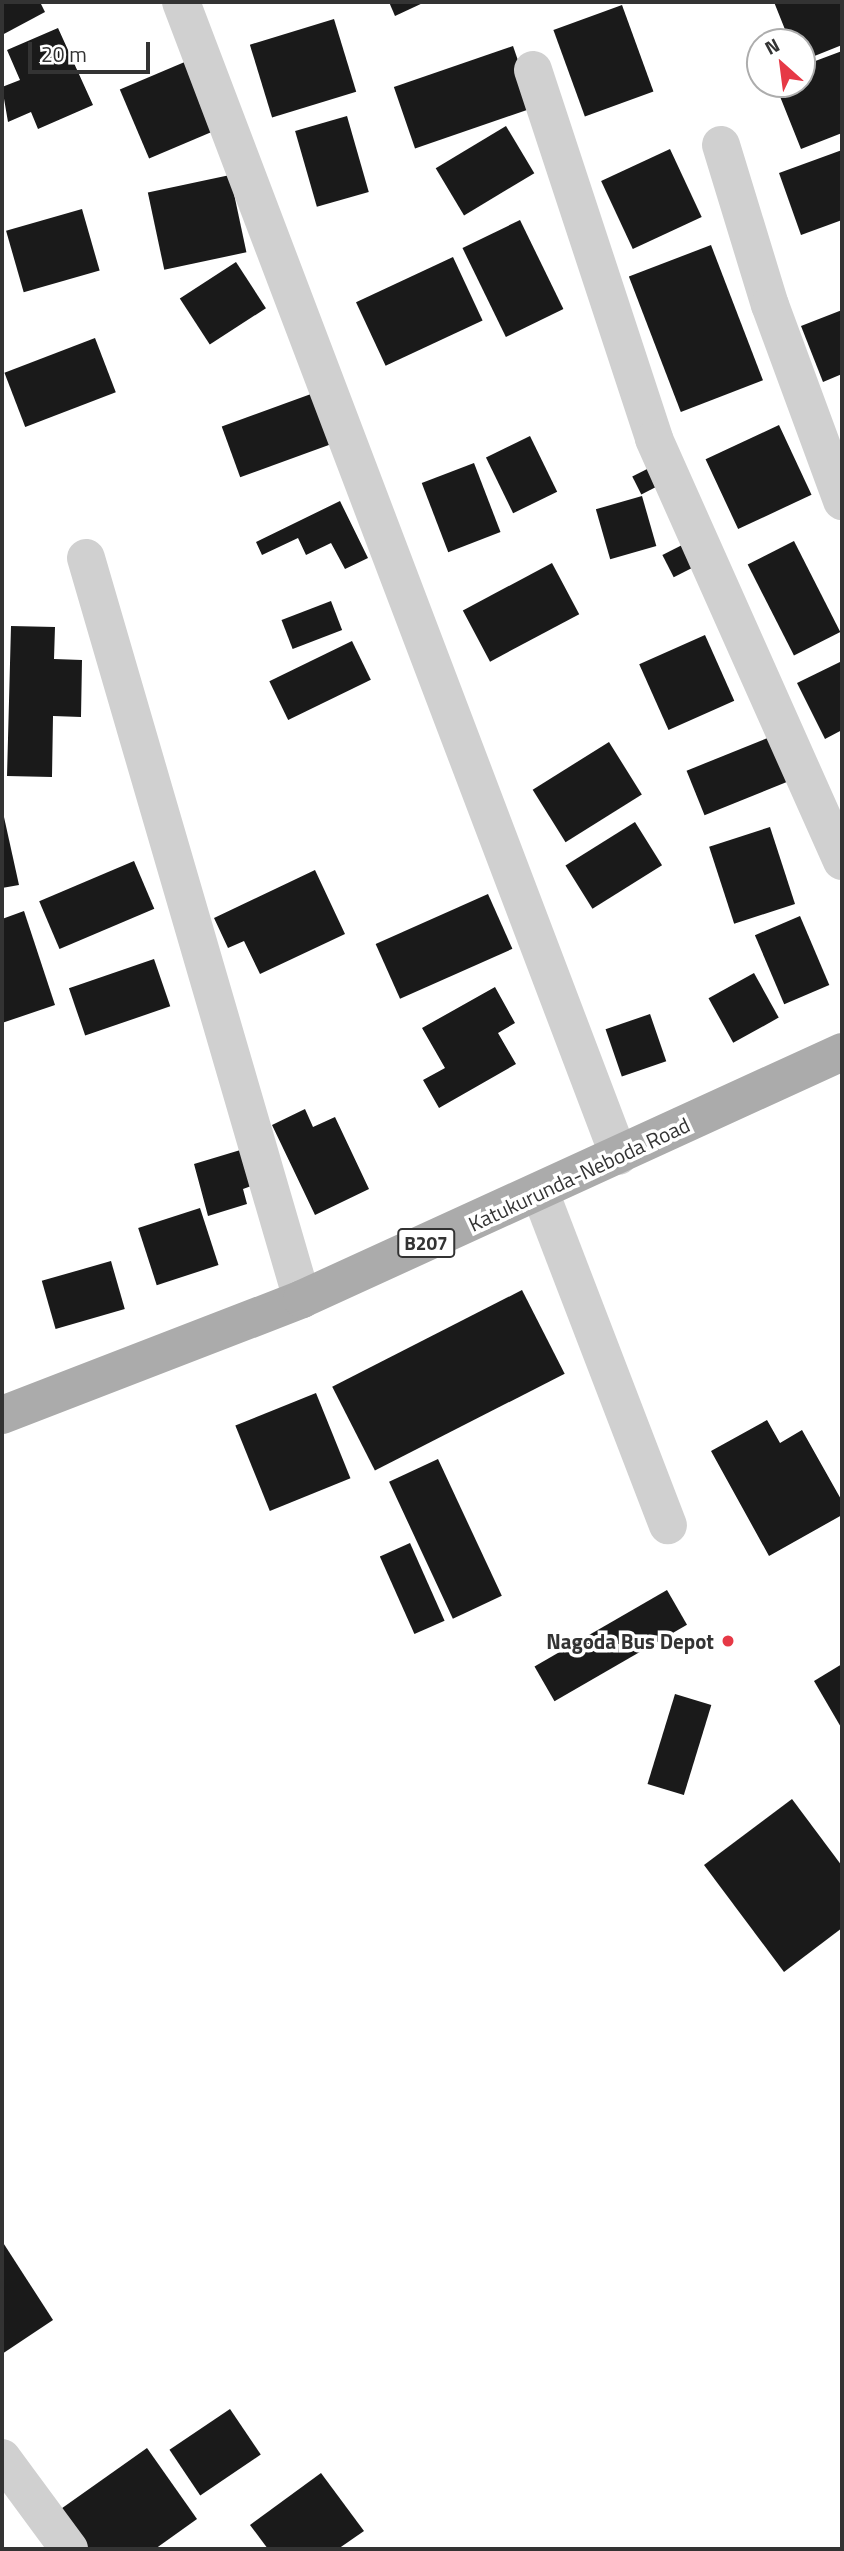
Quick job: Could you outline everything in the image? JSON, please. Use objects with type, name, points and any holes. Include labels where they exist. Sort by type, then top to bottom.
[{"type":"main road","name":"Katukurunda-Neboda Road","points":[[2,1415],[303,1299],[842,1052]]},
{"type":"street","points":[[181,2],[619,1156]]},
{"type":"street","points":[[533,70],[654,439],[842,861]]},
{"type":"street","points":[[721,145],[770,305],[842,501]]},
{"type":"street","points":[[86,558],[303,1299]]},
{"type":"street","points":[[540,1192],[668,1525]]},
{"type":"street","points":[[2,2458],[69,2549]]},
{"type":"building","points":[[2,2],[40,2],[45,12],[2,35]]},
{"type":"building","points":[[389,2],[425,2],[395,16]]},
{"type":"building","points":[[774,2],[842,2],[842,45],[816,55],[816,28],[784,28]]},
{"type":"building","points":[[622,5],[653,91],[585,116],[553,30]]},
{"type":"building","points":[[334,19],[356,92],[272,117],[250,45]]},
{"type":"building","points":[[58,28],[93,105],[38,129],[31,112],[8,122],[2,87],[20,80],[7,50]]},
{"type":"building","points":[[513,46],[534,107],[415,148],[394,87]]},
{"type":"building","points":[[842,51],[842,133],[801,149],[781,98],[816,98],[816,61]]},
{"type":"building","points":[[187,61],[216,130],[149,159],[120,90]]},
{"type":"building","points":[[347,116],[369,192],[317,207],[295,131]]},
{"type":"building","points":[[506,126],[534,173],[464,215],[436,168]]},
{"type":"building","points":[[670,149],[702,217],[633,249],[601,181]]},
{"type":"building","points":[[842,150],[842,220],[801,235],[779,173]]},
{"type":"building","points":[[230,175],[246,252],[164,270],[148,192]]},
{"type":"building","points":[[82,209],[100,271],[24,292],[6,231]]},
{"type":"building","points":[[520,220],[563,309],[506,337],[462,248]]},
{"type":"building","points":[[711,245],[763,380],[681,412],[629,277]]},
{"type":"building","points":[[453,257],[483,320],[386,366],[356,302]]},
{"type":"building","points":[[236,262],[266,308],[210,345],[180,298]]},
{"type":"building","points":[[842,310],[842,374],[823,382],[801,326]]},
{"type":"building","points":[[95,338],[116,392],[25,427],[4,373]]},
{"type":"building","points":[[311,394],[329,445],[240,477],[222,426]]},
{"type":"building","points":[[779,425],[812,495],[738,529],[706,459]]},
{"type":"building","points":[[530,436],[557,492],[513,513],[486,457]]},
{"type":"building","points":[[474,463],[501,532],[448,552],[422,483]]},
{"type":"building","points":[[659,463],[668,481],[641,494],[632,477]]},
{"type":"building","points":[[642,496],[656,546],[610,559],[596,509]]},
{"type":"building","points":[[340,501],[368,558],[345,569],[331,543],[306,555],[298,538],[262,555],[256,542]]},
{"type":"building","points":[[690,541],[701,563],[674,577],[662,555]]},
{"type":"building","points":[[794,541],[840,632],[794,655],[748,565]]},
{"type":"building","points":[[552,563],[579,614],[490,662],[463,610]]},
{"type":"building","points":[[331,601],[342,630],[293,649],[282,620]]},
{"type":"building","points":[[11,626],[55,627],[54,659],[82,660],[81,717],[53,716],[52,777],[7,776]]},
{"type":"building","points":[[705,635],[734,701],[669,730],[639,664]]},
{"type":"building","points":[[352,641],[371,680],[288,720],[269,681]]},
{"type":"building","points":[[842,661],[842,730],[825,739],[797,683]]},
{"type":"building","points":[[770,737],[788,782],[705,815],[687,771]]},
{"type":"building","points":[[609,742],[642,795],[566,842],[533,790]]},
{"type":"building","points":[[2,808],[19,885],[2,888]]},
{"type":"building","points":[[635,822],[662,865],[592,909],[565,865]]},
{"type":"building","points":[[770,827],[795,904],[734,924],[709,847]]},
{"type":"building","points":[[134,861],[154,909],[60,949],[39,901]]},
{"type":"building","points":[[315,870],[345,934],[260,974],[244,941],[228,948],[214,918]]},
{"type":"building","points":[[488,894],[512,949],[400,999],[376,944]]},
{"type":"building","points":[[24,911],[55,1005],[2,1023],[2,919]]},
{"type":"building","points":[[800,916],[829,985],[784,1004],[755,935]]},
{"type":"building","points":[[154,959],[170,1006],[85,1036],[69,988]]},
{"type":"building","points":[[754,973],[779,1018],[733,1043],[709,998]]},
{"type":"building","points":[[495,987],[515,1023],[498,1033],[516,1064],[439,1108],[423,1080],[445,1068],[422,1028]]},
{"type":"building","points":[[650,1014],[666,1061],[622,1077],[606,1029]]},
{"type":"building","points":[[305,1109],[313,1127],[335,1117],[369,1189],[315,1215],[272,1125]]},
{"type":"building","points":[[247,1148],[257,1184],[243,1189],[247,1204],[208,1216],[194,1164]]},
{"type":"building","points":[[200,1208],[219,1265],[157,1285],[138,1228]]},
{"type":"building","points":[[111,1261],[125,1309],[56,1329],[42,1281]]},
{"type":"building","points":[[522,1290],[565,1374],[375,1470],[332,1387]]},
{"type":"building","points":[[316,1393],[350,1478],[270,1511],[235,1426]]},
{"type":"building","points":[[767,1420],[780,1443],[802,1430],[842,1501],[842,1515],[769,1556],[711,1451]]},
{"type":"building","points":[[438,1459],[502,1596],[453,1619],[389,1482]]},
{"type":"building","points":[[410,1543],[445,1621],[414,1634],[380,1556]]},
{"type":"building","points":[[667,1590],[687,1625],[554,1701],[534,1666]]},
{"type":"building","points":[[842,1664],[842,1729],[814,1681]]},
{"type":"building","points":[[675,1694],[711,1705],[684,1795],[648,1784]]},
{"type":"building","points":[[792,1799],[842,1866],[842,1928],[784,1972],[704,1865]]},
{"type":"building","points":[[2,2241],[53,2320],[2,2354]]},
{"type":"building","points":[[230,2409],[261,2455],[200,2495],[169,2450]]},
{"type":"building","points":[[147,2448],[197,2519],[155,2549],[85,2549],[58,2511]]},
{"type":"building","points":[[321,2473],[364,2531],[338,2549],[268,2549],[250,2525]]},
{"type":"place","name":"Nagoda Bus Depot","points":[[728,1641]]}]
